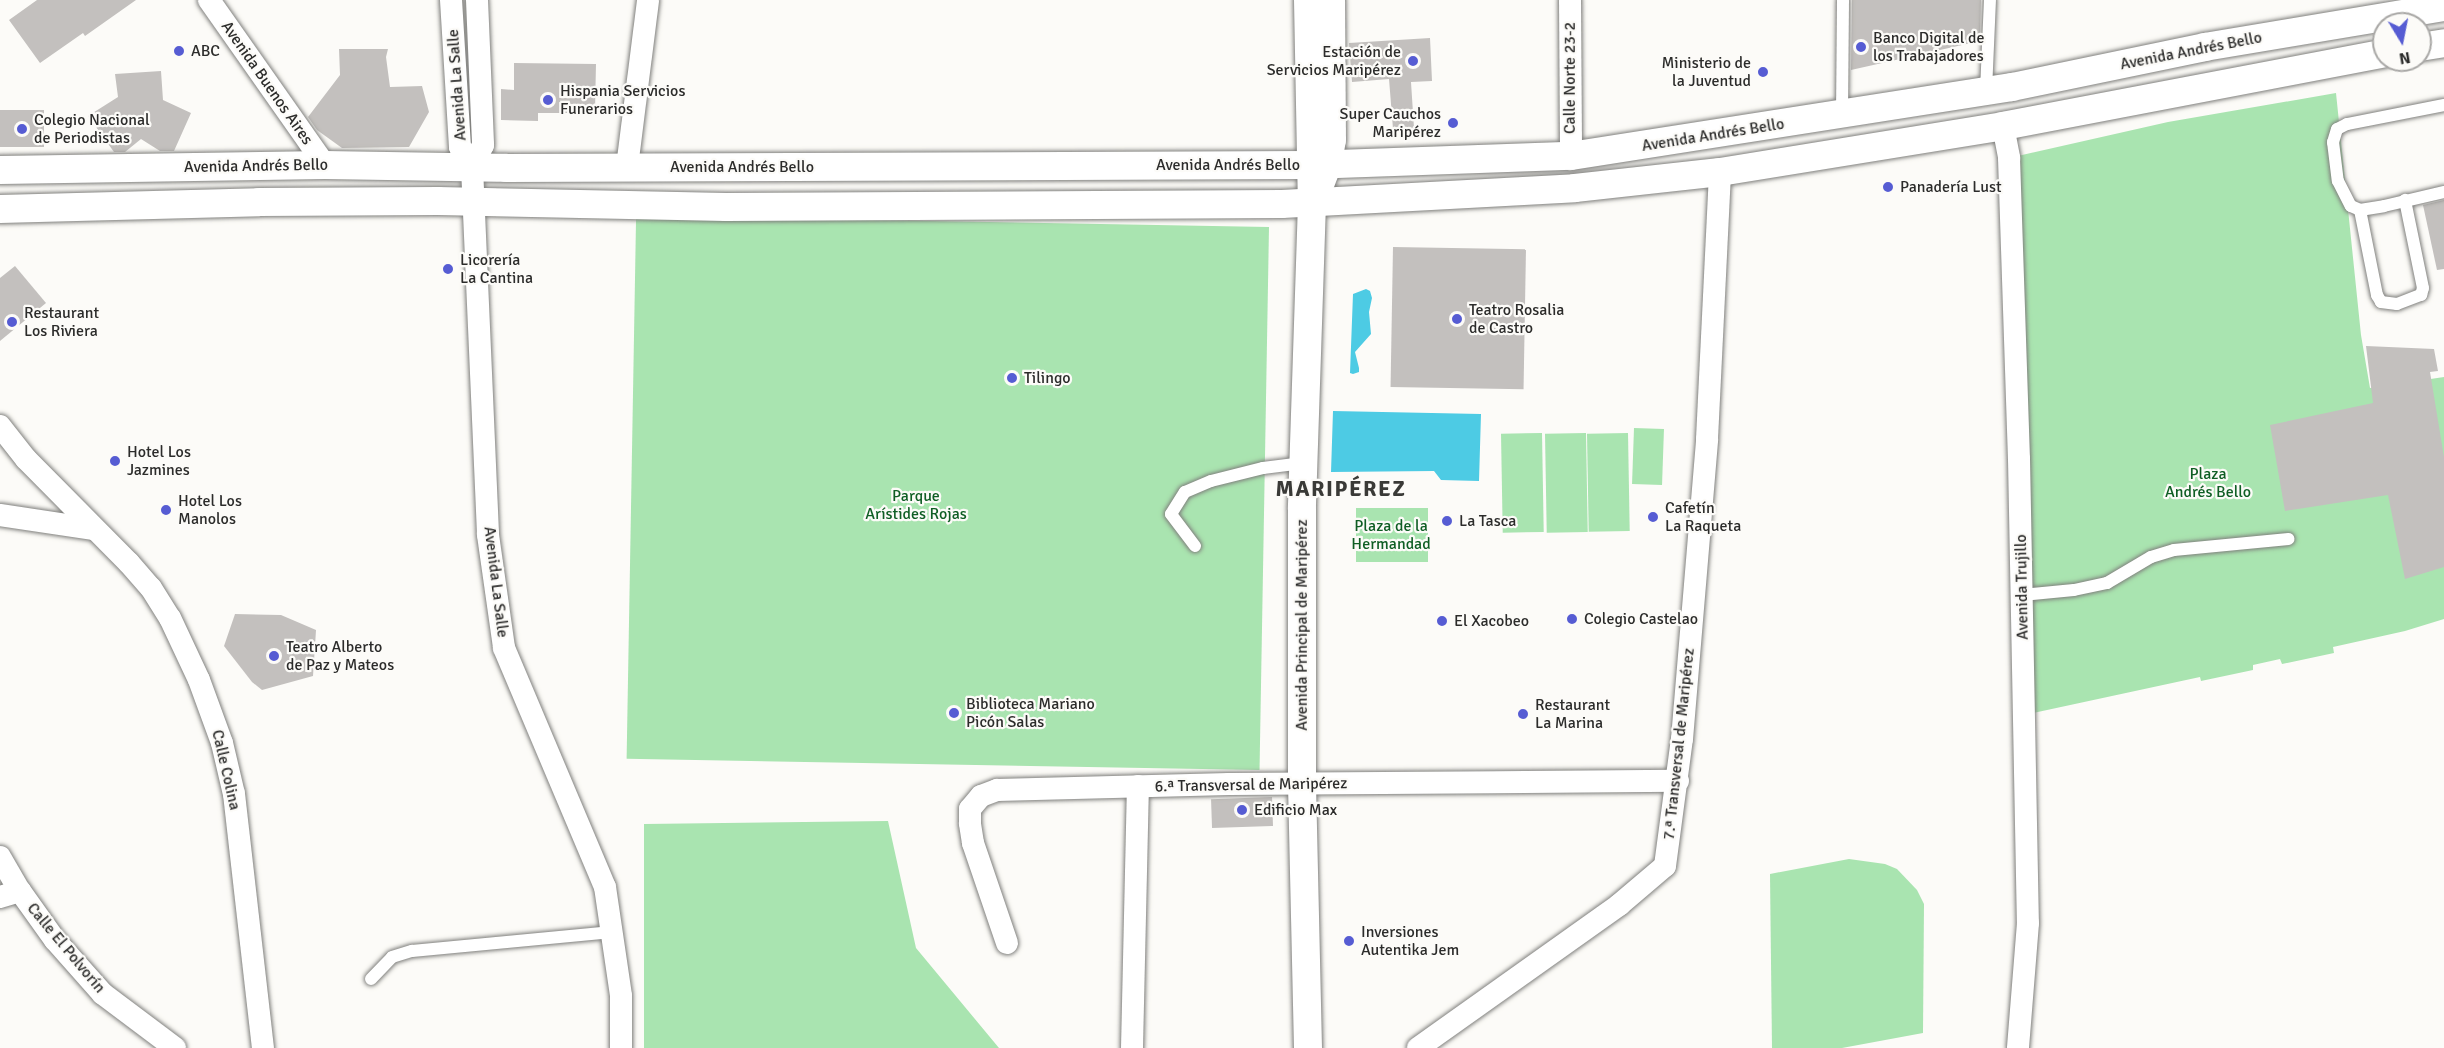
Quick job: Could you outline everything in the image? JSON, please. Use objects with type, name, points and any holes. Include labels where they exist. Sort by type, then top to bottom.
[{"type":"street","name":"Avenida Buenos Aires","points":[[209,0],[325,165]]},
{"type":"street","name":"Avenida La Salle","points":[[451,0],[460,147],[472,167]]},
{"type":"street","name":"Avenida La Salle","points":[[477,0],[483,145],[472,167],[472,201],[488,535],[504,648],[605,887],[621,996],[621,1048]]},
{"type":"street","points":[[627,168],[648,0]]},
{"type":"street","name":"Avenida Principal de Maripérez","points":[[1308,0],[1319,164]]},
{"type":"street","name":"Avenida Principal de Maripérez","points":[[1308,1048],[1302,784],[1303,463],[1312,203],[1319,164],[1333,128],[1331,0]]},
{"type":"street","name":"Calle Norte 23-2","points":[[1570,0],[1571,156]]},
{"type":"street","name":"Avenida Andrés Bello","points":[[0,170],[325,165],[627,168],[1319,164],[1571,156],[1986,91],[2205,47],[2444,7]]},
{"type":"street","name":"Avenida Andrés Bello","points":[[0,209],[259,202],[472,201],[726,207],[1312,203],[1575,188],[1720,172],[2003,126],[2372,55]]},
{"type":"street","name":"Avenida Trujillo","points":[[2003,126],[2009,158],[2022,595],[2028,923],[2018,1048]]},
{"type":"street","name":"7.ª Transversal de Maripérez","points":[[1418,1048],[1619,905],[1665,866],[1678,782],[1707,439],[1720,172]]},
{"type":"street","name":"Calle Colina","points":[[0,426],[26,459],[151,588],[170,618],[199,680],[222,742],[234,794],[263,1048]]},
{"type":"street","points":[[0,515],[94,529]]},
{"type":"street","name":"6.ª Transversal de Maripérez","points":[[1006,943],[973,843],[970,823],[970,809],[981,795],[998,790],[1302,784],[1678,782]]},
{"type":"street","points":[[1132,1048],[1138,786]]},
{"type":"street","name":"Calle El Polvorín","points":[[0,857],[10,894],[103,994],[174,1048]]},
{"type":"lane","points":[[1842,115],[1843,0]]},
{"type":"lane","points":[[1986,91],[1990,0]]},
{"type":"lane","points":[[2444,105],[2347,124],[2337,129],[2333,142],[2338,181],[2351,206],[2360,210],[2444,192]]},
{"type":"lane","points":[[2360,210],[2377,296],[2381,302],[2397,304],[2421,295],[2423,288],[2405,200]]},
{"type":"lane","points":[[1195,546],[1171,514],[1185,492],[1211,481],[1263,468],[1303,463]]},
{"type":"lane","points":[[2022,595],[2074,590],[2107,583],[2151,557],[2174,550],[2288,539]]},
{"type":"lane","points":[[371,979],[392,957],[412,951],[612,932]]},
{"type":"green space","name":"Plaza Andrés Bello","points":[[2336,93],[2361,335],[2370,388],[2444,377],[2444,619],[2405,631],[2333,647],[2334,653],[2282,664],[2280,659],[2253,665],[2253,670],[2201,681],[2200,677],[2024,715],[2009,158],[2168,122]]},
{"type":"green space","name":"Parque Arístides Rojas","points":[[636,216],[1269,227],[1260,770],[627,759]]},
{"type":"green space","points":[[1634,428],[1664,429],[1662,485],[1632,484]]},
{"type":"green space","points":[[1542,433],[1544,532],[1503,533],[1501,434]]},
{"type":"green space","points":[[1586,433],[1588,532],[1547,533],[1545,434]]},
{"type":"green space","points":[[1628,433],[1630,531],[1589,532],[1587,434]]},
{"type":"green space","name":"Plaza de la Hermandad","points":[[1356,508],[1428,508],[1428,562],[1356,562]]},
{"type":"green space","points":[[888,821],[916,948],[999,1048],[644,1048],[644,824]]},
{"type":"green space","points":[[1849,859],[1885,864],[1897,869],[1917,890],[1924,904],[1923,1033],[1842,1048],[1772,1048],[1770,874]]},
{"type":"water","points":[[1366,289],[1370,291],[1372,298],[1369,312],[1371,334],[1355,352],[1359,372],[1353,374],[1350,373],[1353,294]]},
{"type":"water","points":[[1333,411],[1481,414],[1479,481],[1441,480],[1434,471],[1331,472]]},
{"type":"building","points":[[37,0],[136,0],[85,36],[83,33],[40,63],[9,20]]},
{"type":"building","points":[[1852,0],[1981,0],[1980,41],[1851,70]]},
{"type":"building","points":[[1430,38],[1432,81],[1411,82],[1414,128],[1393,129],[1389,79],[1352,82],[1349,43]]},
{"type":"building","points":[[339,49],[388,49],[386,57],[390,87],[422,86],[429,112],[409,147],[342,148],[317,130],[308,117],[340,75]]},
{"type":"building","name":"Hispania Servicios Funerarios","points":[[514,63],[596,64],[595,110],[580,109],[580,113],[538,113],[538,121],[501,120],[501,89],[514,90]]},
{"type":"building","points":[[161,71],[163,100],[191,113],[174,151],[160,151],[141,139],[125,152],[114,152],[88,116],[118,97],[115,74]]},
{"type":"building","name":"Colegio Nacional de Periodistas","points":[[0,110],[44,110],[44,147],[0,147]]},
{"type":"building","points":[[2444,200],[2444,269],[2437,270],[2423,205]]},
{"type":"building","name":"Teatro Rosalia de Castro","points":[[1393,247],[1526,249],[1524,389],[1391,387]]},
{"type":"building","name":"Restaurant Los Riviera","points":[[15,266],[46,303],[0,341],[0,278]]},
{"type":"building","points":[[2366,346],[2434,349],[2438,371],[2430,372],[2444,457],[2444,567],[2405,579],[2388,495],[2285,511],[2270,425],[2373,403]]},
{"type":"building","name":"Teatro Alberto de Paz y Mateos","points":[[235,614],[281,615],[316,630],[313,676],[262,690],[252,682],[224,646]]},
{"type":"building","name":"Edificio Max","points":[[1272,797],[1273,826],[1212,828],[1211,799]]},
{"type":"place","name":"Banco Digital de los Trabajadores","points":[[1861,47]]},
{"type":"place","name":"ABC","points":[[179,51]]},
{"type":"place","name":"Estación de Servicios Maripérez","points":[[1413,61]]},
{"type":"place","name":"Ministerio de la Juventud","points":[[1763,72]]},
{"type":"place","name":"Hispania Servicios Funerarios","points":[[548,100]]},
{"type":"place","name":"Super Cauchos Maripérez","points":[[1453,123]]},
{"type":"place","name":"Colegio Nacional de Periodistas","points":[[22,129]]},
{"type":"place","name":"Panadería Lust","points":[[1888,187]]},
{"type":"place","name":"Licorería La Cantina","points":[[448,269]]},
{"type":"place","name":"Teatro Rosalia de Castro","points":[[1457,319]]},
{"type":"place","name":"Restaurant Los Riviera","points":[[12,322]]},
{"type":"place","name":"Tilingo","points":[[1012,378]]},
{"type":"place","name":"Hotel Los Jazmines","points":[[115,461]]},
{"type":"place","name":"Hotel Los Manolos","points":[[166,510]]},
{"type":"place","name":"Cafetín La Raqueta","points":[[1653,517]]},
{"type":"place","name":"La Tasca","points":[[1447,521]]},
{"type":"place","name":"Colegio Castelao","points":[[1572,619]]},
{"type":"place","name":"El Xacobeo","points":[[1442,621]]},
{"type":"place","name":"Teatro Alberto de Paz y Mateos","points":[[274,656]]},
{"type":"place","name":"Biblioteca Mariano Picón Salas","points":[[954,713]]},
{"type":"place","name":"Restaurant La Marina","points":[[1523,714]]},
{"type":"place","name":"Edificio Max","points":[[1242,810]]},
{"type":"place","name":"Inversiones Autentika Jem","points":[[1349,941]]},
{"type":"district","name":"MARIPÉREZ","points":[[1341,489]]}]
